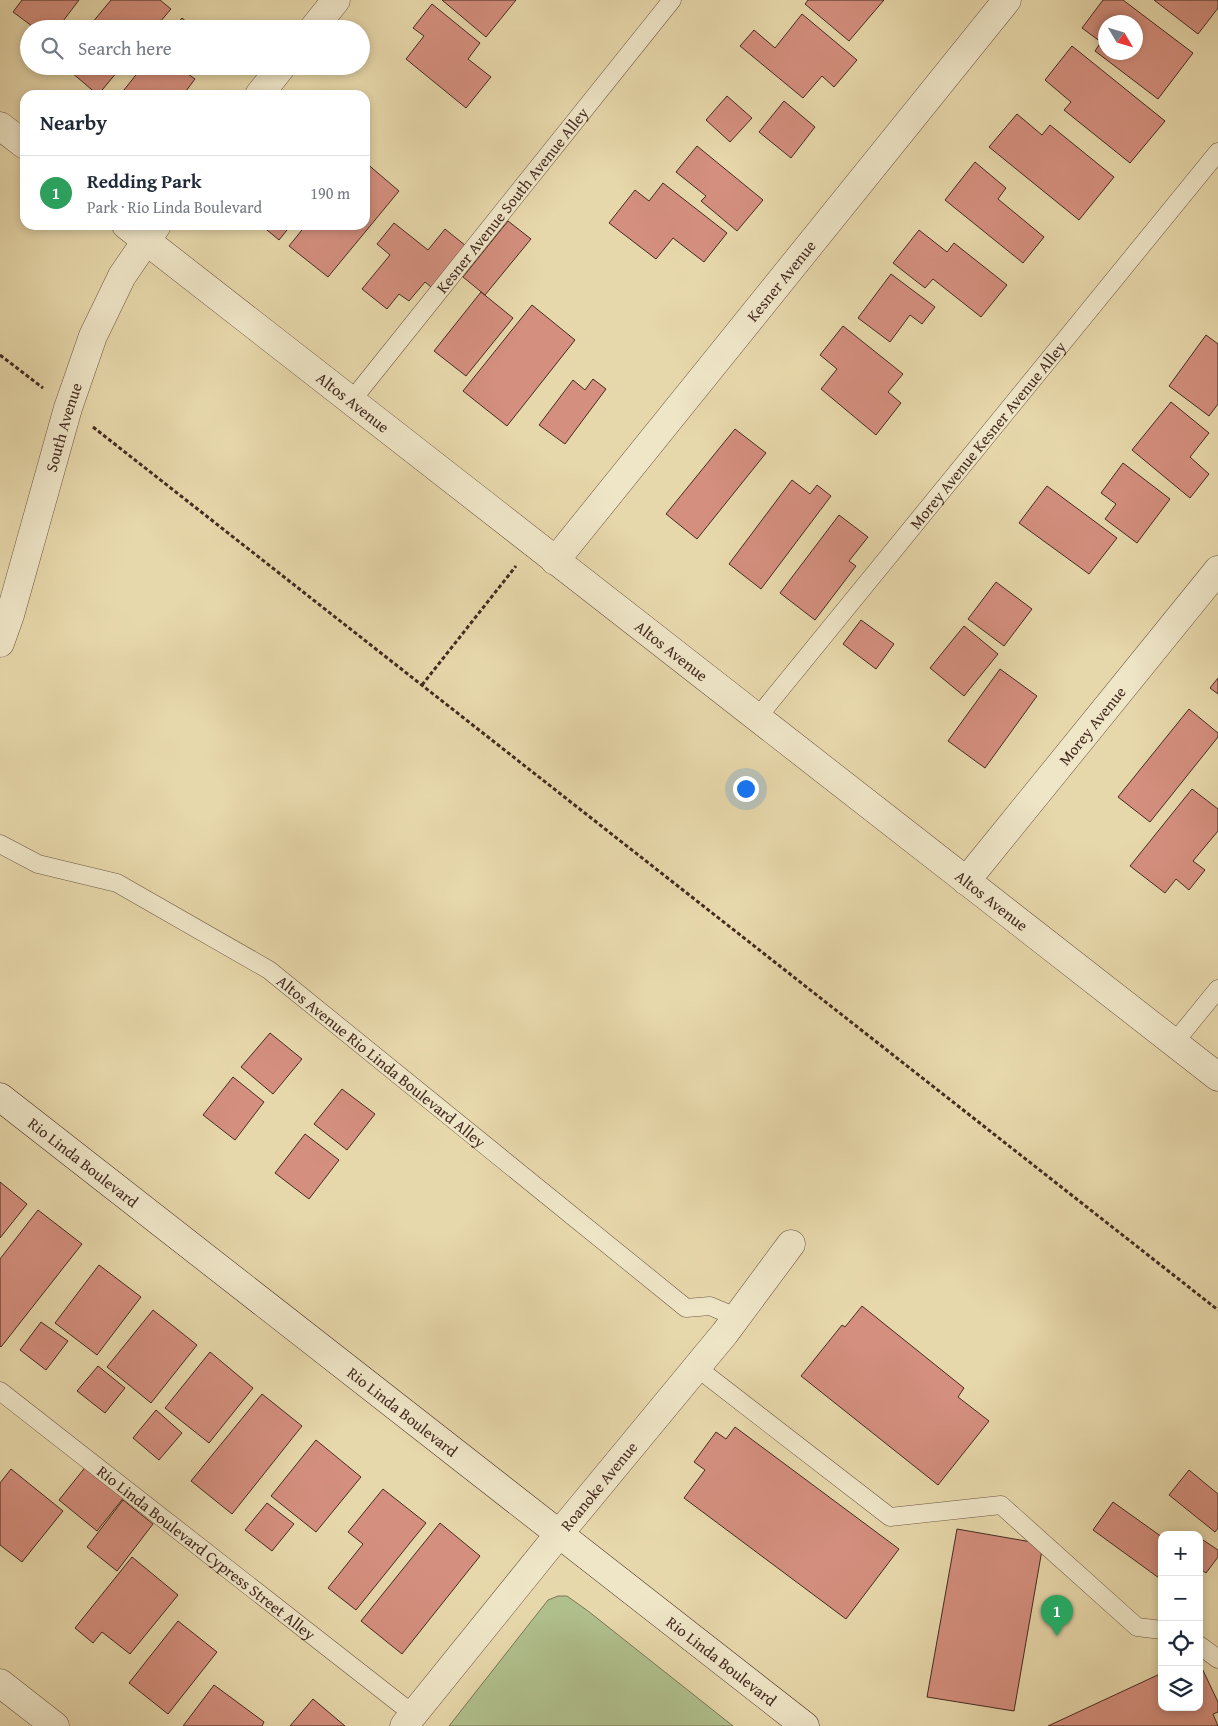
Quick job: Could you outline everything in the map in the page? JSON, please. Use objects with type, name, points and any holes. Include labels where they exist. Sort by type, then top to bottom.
[{"type":"street","points":[[319,20],[336,0]]},
{"type":"street","name":"Kesner Avenue","points":[[555,561],[1006,0]]},
{"type":"street","points":[[263,90],[275,75]]},
{"type":"street","points":[[0,126],[20,141]]},
{"type":"street","name":"Altos Avenue","points":[[143,230],[352,400],[555,561],[1218,1078]]},
{"type":"street","name":"South Avenue","points":[[0,643],[10,614],[68,408],[93,336],[143,230]]},
{"type":"street","name":"Morey Avenue","points":[[966,881],[1218,570]]},
{"type":"street","name":"Rio Linda Boulevard","points":[[0,1097],[805,1726]]},
{"type":"street","name":"Roanoke Avenue","points":[[409,1720],[696,1367],[791,1244]]},
{"type":"street","points":[[0,1683],[55,1726]]},
{"type":"lane","name":"Kesner Avenue South Avenue Alley","points":[[352,400],[672,0]]},
{"type":"lane","name":"Morey Avenue Kesner Avenue Alley","points":[[757,718],[1218,152]]},
{"type":"lane","name":"Altos Avenue Rio Linda Boulevard Alley","points":[[0,844],[38,864],[117,883],[269,970],[686,1308],[710,1306],[736,1317]]},
{"type":"lane","points":[[1174,1043],[1218,989]]},
{"type":"lane","points":[[696,1367],[890,1517],[1001,1505],[1137,1627],[1158,1630]]},
{"type":"lane","name":"Rio Linda Boulevard Cypress Street Alley","points":[[0,1391],[409,1720]]},
{"type":"lane","points":[[1203,1648],[1218,1659]]},
{"type":"path","points":[[0,355],[42,387]]},
{"type":"path","points":[[96,429],[1218,1310]]},
{"type":"path","points":[[422,685],[520,561]]},
{"type":"green space","points":[[558,1596],[567,1596],[588,1611],[733,1726],[449,1726],[548,1600]]},
{"type":"building","points":[[22,0],[79,0],[64,20],[24,20],[13,12]]},
{"type":"building","points":[[111,0],[160,0],[171,9],[162,20],[94,20]]},
{"type":"building","points":[[442,0],[516,0],[486,37]]},
{"type":"building","points":[[808,0],[884,0],[849,41],[805,4]]},
{"type":"building","points":[[1103,0],[1123,0],[1143,15],[1098,15],[1098,40],[1082,28]]},
{"type":"building","points":[[1154,0],[1218,0],[1218,8],[1198,34]]},
{"type":"building","points":[[432,4],[480,43],[468,59],[491,77],[466,108],[406,59],[424,36],[413,28]]},
{"type":"building","points":[[802,14],[857,60],[834,87],[822,76],[803,98],[740,46],[754,30],[775,48]]},
{"type":"building","points":[[1143,15],[1193,53],[1158,99],[1107,60],[1143,60]]},
{"type":"building","points":[[1072,46],[1165,121],[1130,163],[1064,110],[1071,102],[1045,80]]},
{"type":"building","points":[[75,75],[115,75],[102,90],[92,90]]},
{"type":"building","points":[[136,75],[190,75],[195,79],[187,90],[124,90]]},
{"type":"building","points":[[727,96],[752,118],[730,142],[706,120]]},
{"type":"building","points":[[784,101],[815,127],[791,158],[759,132]]},
{"type":"building","points":[[1017,114],[1042,135],[1050,125],[1114,177],[1079,220],[989,147]]},
{"type":"building","points":[[697,146],[763,200],[737,231],[701,201],[706,196],[676,172]]},
{"type":"building","points":[[975,162],[1006,188],[998,199],[1044,237],[1023,263],[945,200]]},
{"type":"building","points":[[370,166],[399,191],[370,226]]},
{"type":"building","points":[[663,183],[727,233],[704,262],[673,238],[656,259],[609,223],[635,190],[649,201]]},
{"type":"building","points":[[508,221],[531,239],[485,295],[463,277]]},
{"type":"building","points":[[394,223],[428,250],[445,229],[471,250],[437,292],[425,282],[409,301],[399,294],[387,309],[362,289],[390,255],[377,244]]},
{"type":"building","points":[[267,230],[287,230],[279,240]]},
{"type":"building","points":[[302,230],[367,230],[328,277],[289,246]]},
{"type":"building","points":[[919,230],[947,252],[954,243],[1007,285],[981,317],[933,279],[925,288],[893,263]]},
{"type":"building","points":[[891,274],[935,307],[922,324],[910,315],[890,342],[858,318]]},
{"type":"building","points":[[481,292],[513,318],[466,376],[434,351]]},
{"type":"building","points":[[532,305],[575,340],[507,426],[463,391]]},
{"type":"building","points":[[843,326],[903,374],[888,392],[901,403],[876,435],[821,389],[837,369],[820,355]]},
{"type":"building","points":[[1206,335],[1218,344],[1218,404],[1209,416],[1169,386]]},
{"type":"building","points":[[593,379],[606,389],[565,444],[539,425],[573,380],[585,390]]},
{"type":"building","points":[[1171,402],[1209,433],[1190,457],[1209,474],[1190,498],[1132,450]]},
{"type":"building","points":[[735,429],[766,453],[697,539],[666,514]]},
{"type":"building","points":[[1123,463],[1170,499],[1137,543],[1105,519],[1116,504],[1101,493]]},
{"type":"building","points":[[792,480],[810,494],[817,485],[831,496],[761,589],[729,564]]},
{"type":"building","points":[[1047,486],[1117,538],[1089,574],[1019,523]]},
{"type":"building","points":[[839,515],[868,537],[849,561],[856,566],[815,620],[780,593]]},
{"type":"building","points":[[996,582],[1032,609],[1004,646],[968,619]]},
{"type":"building","points":[[861,620],[894,644],[876,669],[843,644]]},
{"type":"building","points":[[964,626],[998,654],[964,696],[930,668]]},
{"type":"building","points":[[1000,669],[1037,696],[985,768],[948,741]]},
{"type":"building","points":[[1218,678],[1218,694],[1210,688]]},
{"type":"building","points":[[1189,709],[1218,733],[1218,737],[1150,822],[1118,797]]},
{"type":"building","points":[[1192,789],[1218,809],[1218,831],[1193,861],[1205,870],[1189,890],[1176,879],[1165,893],[1130,866]]},
{"type":"building","points":[[270,1033],[302,1059],[273,1094],[241,1067]]},
{"type":"building","points":[[233,1077],[264,1102],[235,1140],[203,1115]]},
{"type":"building","points":[[342,1089],[375,1114],[347,1150],[314,1124]]},
{"type":"building","points":[[305,1134],[339,1160],[309,1199],[275,1173]]},
{"type":"building","points":[[0,1182],[27,1204],[0,1238]]},
{"type":"building","points":[[38,1210],[82,1244],[1,1347],[0,1259]]},
{"type":"building","points":[[99,1265],[141,1297],[97,1355],[55,1323]]},
{"type":"building","points":[[862,1306],[964,1388],[958,1397],[989,1421],[938,1485],[801,1376],[842,1325],[845,1327]]},
{"type":"building","points":[[153,1310],[197,1345],[151,1403],[107,1367]]},
{"type":"building","points":[[41,1322],[68,1341],[46,1370],[20,1350]]},
{"type":"building","points":[[210,1352],[253,1388],[209,1443],[165,1408]]},
{"type":"building","points":[[98,1366],[125,1388],[105,1413],[77,1391]]},
{"type":"building","points":[[262,1394],[302,1426],[232,1514],[191,1481]]},
{"type":"building","points":[[156,1410],[182,1433],[159,1460],[133,1438]]},
{"type":"building","points":[[735,1427],[899,1549],[846,1619],[684,1498],[705,1470],[694,1462],[716,1432],[726,1439]]},
{"type":"building","points":[[316,1440],[361,1477],[316,1532],[271,1496]]},
{"type":"building","points":[[87,1465],[125,1496],[97,1531],[59,1500]]},
{"type":"building","points":[[11,1469],[63,1511],[22,1562],[0,1545],[0,1483]]},
{"type":"building","points":[[1189,1470],[1218,1494],[1218,1528],[1215,1532],[1169,1495]]},
{"type":"building","points":[[383,1489],[426,1523],[356,1610],[328,1588],[363,1544],[348,1532]]},
{"type":"building","points":[[123,1500],[153,1524],[117,1571],[87,1547]]},
{"type":"building","points":[[1113,1502],[1158,1534],[1158,1577],[1093,1530]]},
{"type":"building","points":[[267,1503],[294,1524],[272,1551],[245,1530]]},
{"type":"building","points":[[440,1523],[480,1556],[402,1654],[361,1621]]},
{"type":"building","points":[[957,1529],[1043,1544],[1014,1711],[927,1697]]},
{"type":"building","points":[[1203,1540],[1218,1550],[1218,1557],[1206,1573],[1203,1571]]},
{"type":"building","points":[[132,1557],[178,1595],[130,1654],[102,1632],[93,1643],[75,1628]]},
{"type":"building","points":[[178,1621],[217,1652],[168,1714],[129,1683]]},
{"type":"building","points":[[1203,1670],[1218,1702],[1218,1712],[1213,1714],[1218,1726],[1048,1726],[1158,1675],[1158,1711],[1203,1711]]},
{"type":"building","points":[[214,1685],[264,1722],[262,1726],[183,1726]]},
{"type":"building","points":[[313,1699],[345,1726],[290,1726]]},
{"type":"place","name":"Redding Park","points":[[1057,1636]]}]
